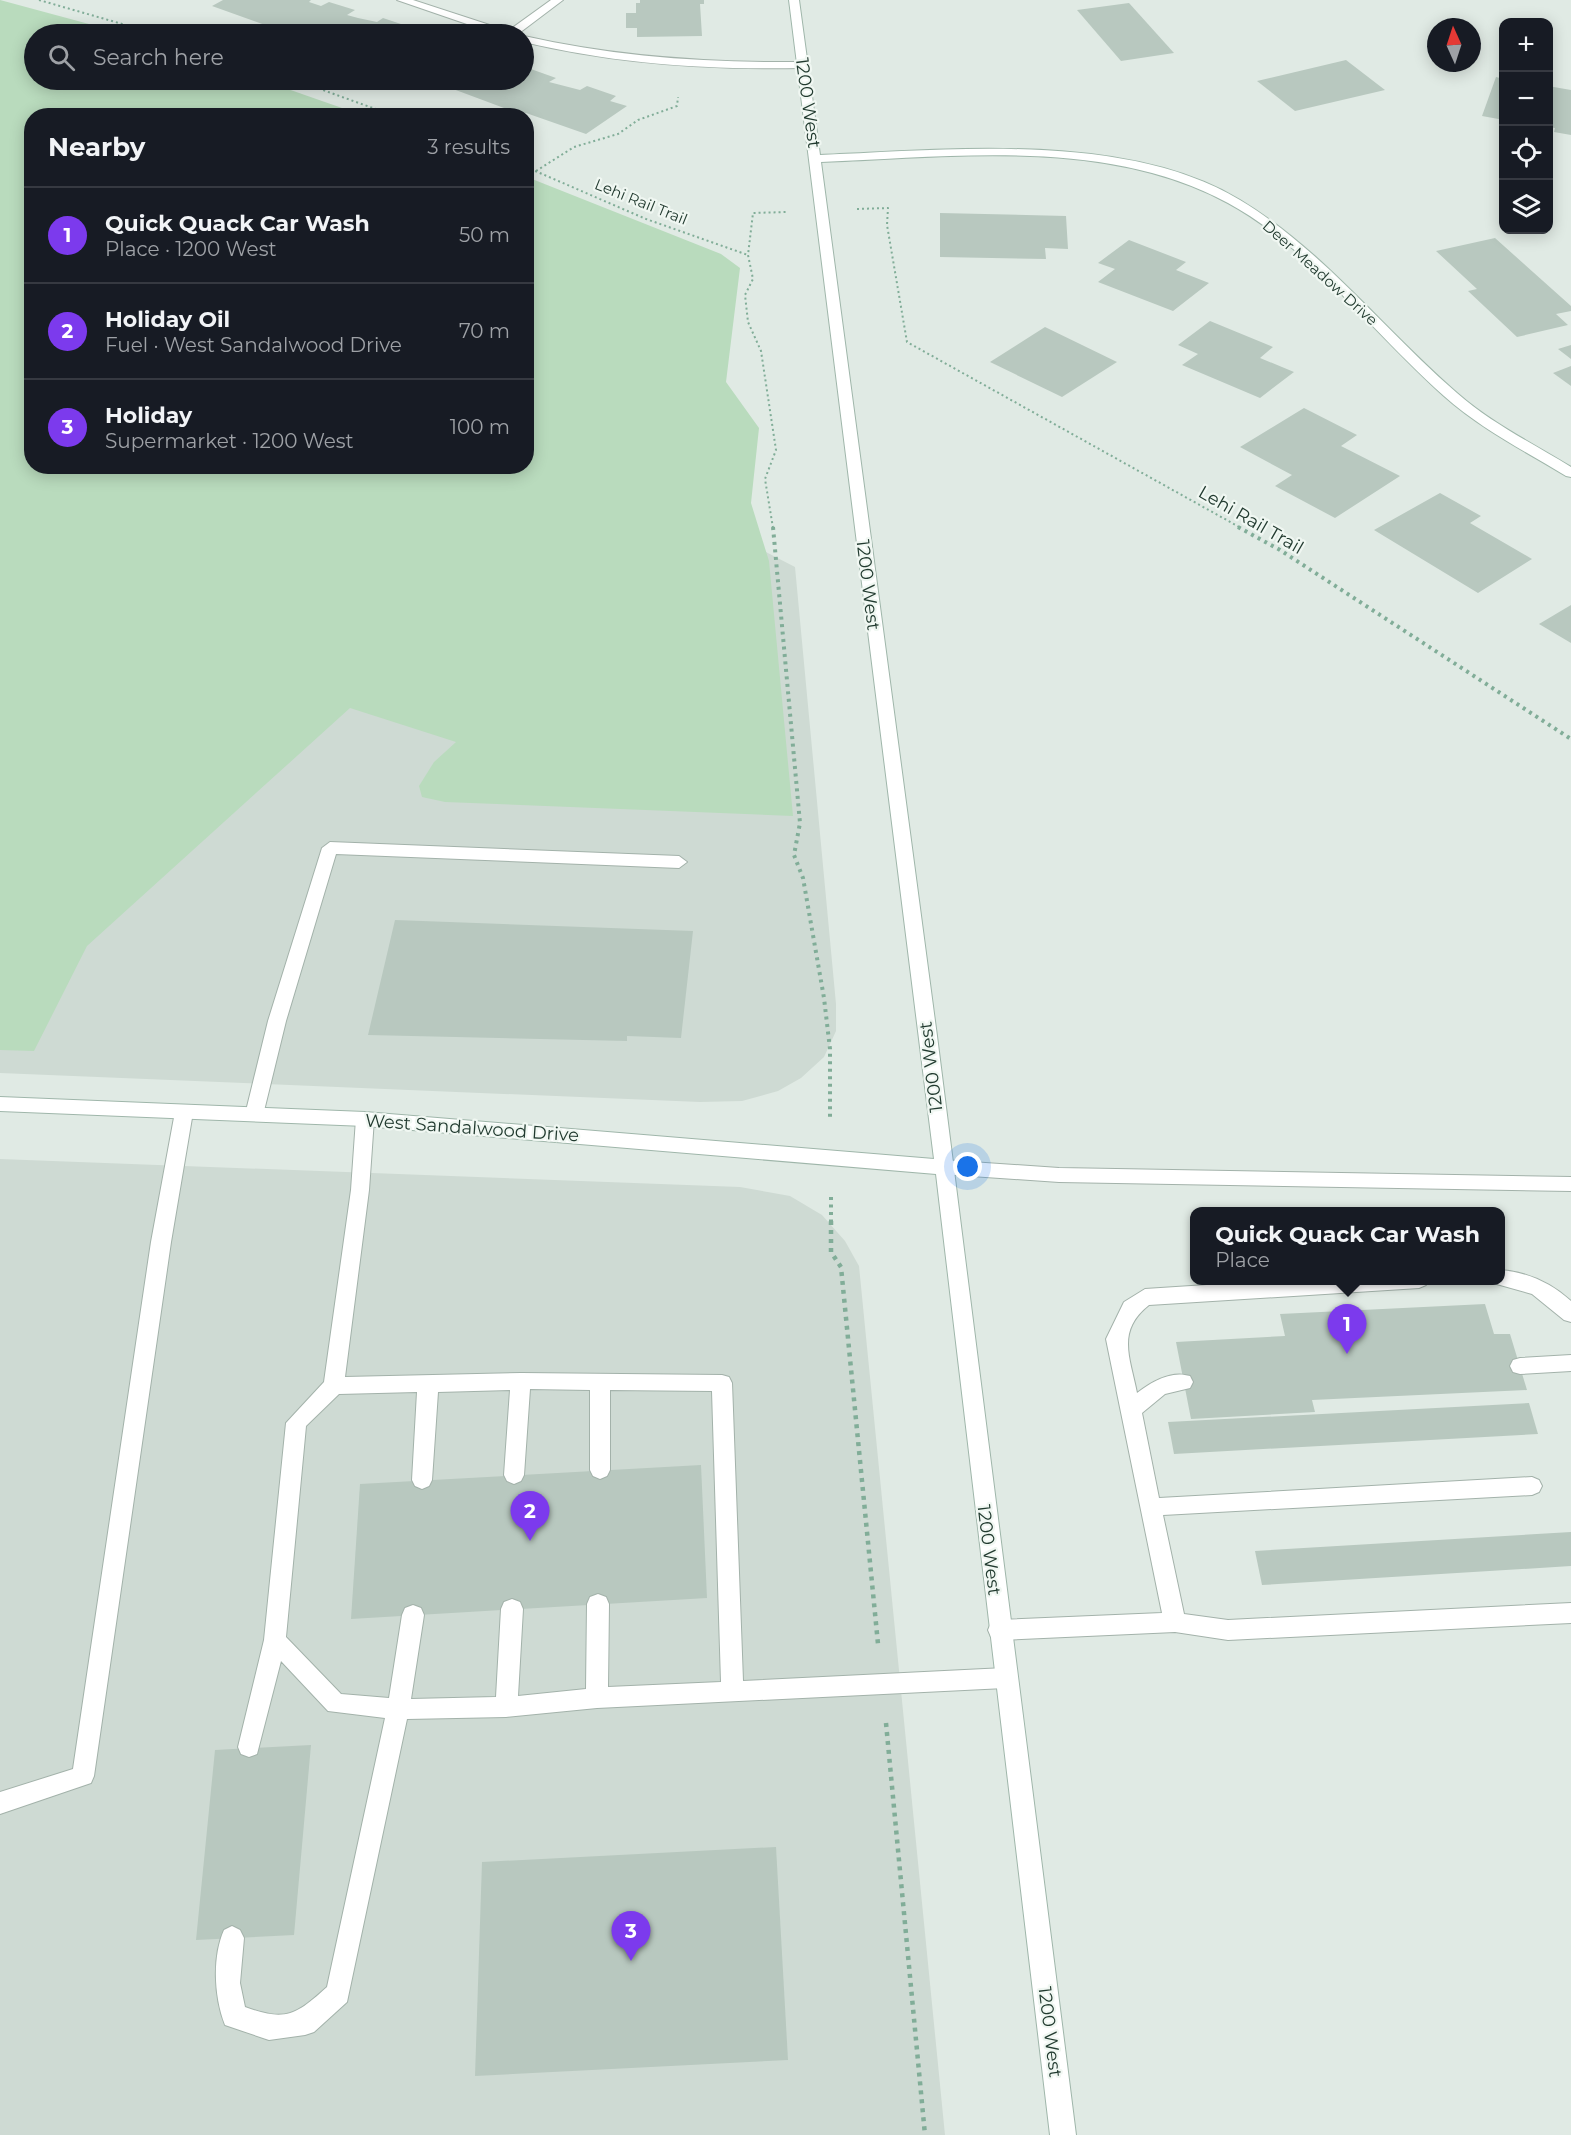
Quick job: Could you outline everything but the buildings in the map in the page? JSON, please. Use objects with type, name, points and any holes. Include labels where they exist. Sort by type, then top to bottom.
[{"type":"main road","points":[[402,0],[475,24]]},
{"type":"main road","points":[[525,24],[558,0]]},
{"type":"main road","name":"1200 West","points":[[794,0],[816,159],[1063,2135]]},
{"type":"main road","points":[[534,42],[580,53],[655,63],[735,66],[802,65]]},
{"type":"main road","name":"Deer Meadow Drive","points":[[816,159],[1011,154],[1090,158],[1156,171],[1207,188],[1254,214],[1293,246],[1473,413],[1571,473]]},
{"type":"main road","points":[[254,1115],[277,1021],[330,848],[679,862]]},
{"type":"main road","name":"West Sandalwood Drive","points":[[0,1104],[364,1119],[1059,1175],[1571,1184]]},
{"type":"main road","points":[[0,1803],[83,1776],[160,1242],[184,1112]]},
{"type":"main road","points":[[249,1747],[275,1640],[296,1423],[334,1386],[360,1190],[364,1119]]},
{"type":"main road","points":[[1505,1278],[1513,1278],[1539,1288],[1571,1314]]},
{"type":"main road","points":[[1175,1622],[1116,1340],[1131,1308],[1145,1297],[1350,1285]]},
{"type":"main road","points":[[1520,1366],[1571,1363]]},
{"type":"main road","points":[[334,1386],[521,1381],[722,1383],[732,1691]]},
{"type":"main road","points":[[514,1475],[521,1381]]},
{"type":"main road","points":[[600,1382],[600,1470]]},
{"type":"main road","points":[[1130,1411],[1159,1387],[1183,1382]]},
{"type":"main road","points":[[422,1480],[428,1385]]},
{"type":"main road","points":[[1152,1508],[1532,1486]]},
{"type":"main road","points":[[597,1698],[598,1604]]},
{"type":"main road","points":[[506,1707],[512,1609]]},
{"type":"main road","points":[[999,1630],[1175,1622],[1228,1630],[1571,1613]]},
{"type":"main road","points":[[232,1938],[228,1983],[234,2016],[269,2028],[305,2023],[338,1994],[398,1709],[412,1615]]},
{"type":"main road","points":[[275,1640],[336,1704],[398,1709],[506,1707],[597,1698],[1005,1678]]},
{"type":"path","points":[[39,0],[122,24]]},
{"type":"path","points":[[323,90],[373,108]]},
{"type":"path","points":[[536,171],[574,147],[618,134],[638,120],[677,106],[680,92]]},
{"type":"path","name":"Lehi Rail Trail","points":[[536,171],[646,219],[748,255]]},
{"type":"path","name":"Lehi Rail Trail","points":[[888,208],[887,225],[907,342],[1280,550],[1571,739]]},
{"type":"path","points":[[753,213],[748,255],[753,279],[744,295],[748,322],[760,351],[776,450],[765,479],[772,518],[800,823],[794,855],[803,878],[830,1048]]},
{"type":"shaded area","points":[[0,185],[24,396],[24,474],[534,474],[534,467],[619,476],[795,567],[836,1004],[836,1031],[824,1057],[801,1078],[778,1091],[742,1101],[700,1102],[0,1073]]},
{"type":"shaded area","points":[[0,1159],[740,1187],[790,1196],[822,1215],[845,1241],[859,1266],[945,2135],[0,2135]]},
{"type":"green space","points":[[0,0],[89,24],[24,24],[24,90],[291,90],[342,108],[24,108],[24,474],[534,474],[534,180],[721,254],[740,268],[726,382],[759,428],[751,503],[769,561],[793,816],[445,802],[422,797],[419,786],[434,762],[456,742],[350,708],[87,946],[34,1051],[0,1050]]},
{"type":"place","name":"Quick Quack Car Wash","points":[[1347,1354]]},
{"type":"place","name":"Holiday Oil","points":[[530,1541]]},
{"type":"place","name":"Holiday","points":[[631,1961]]}]
